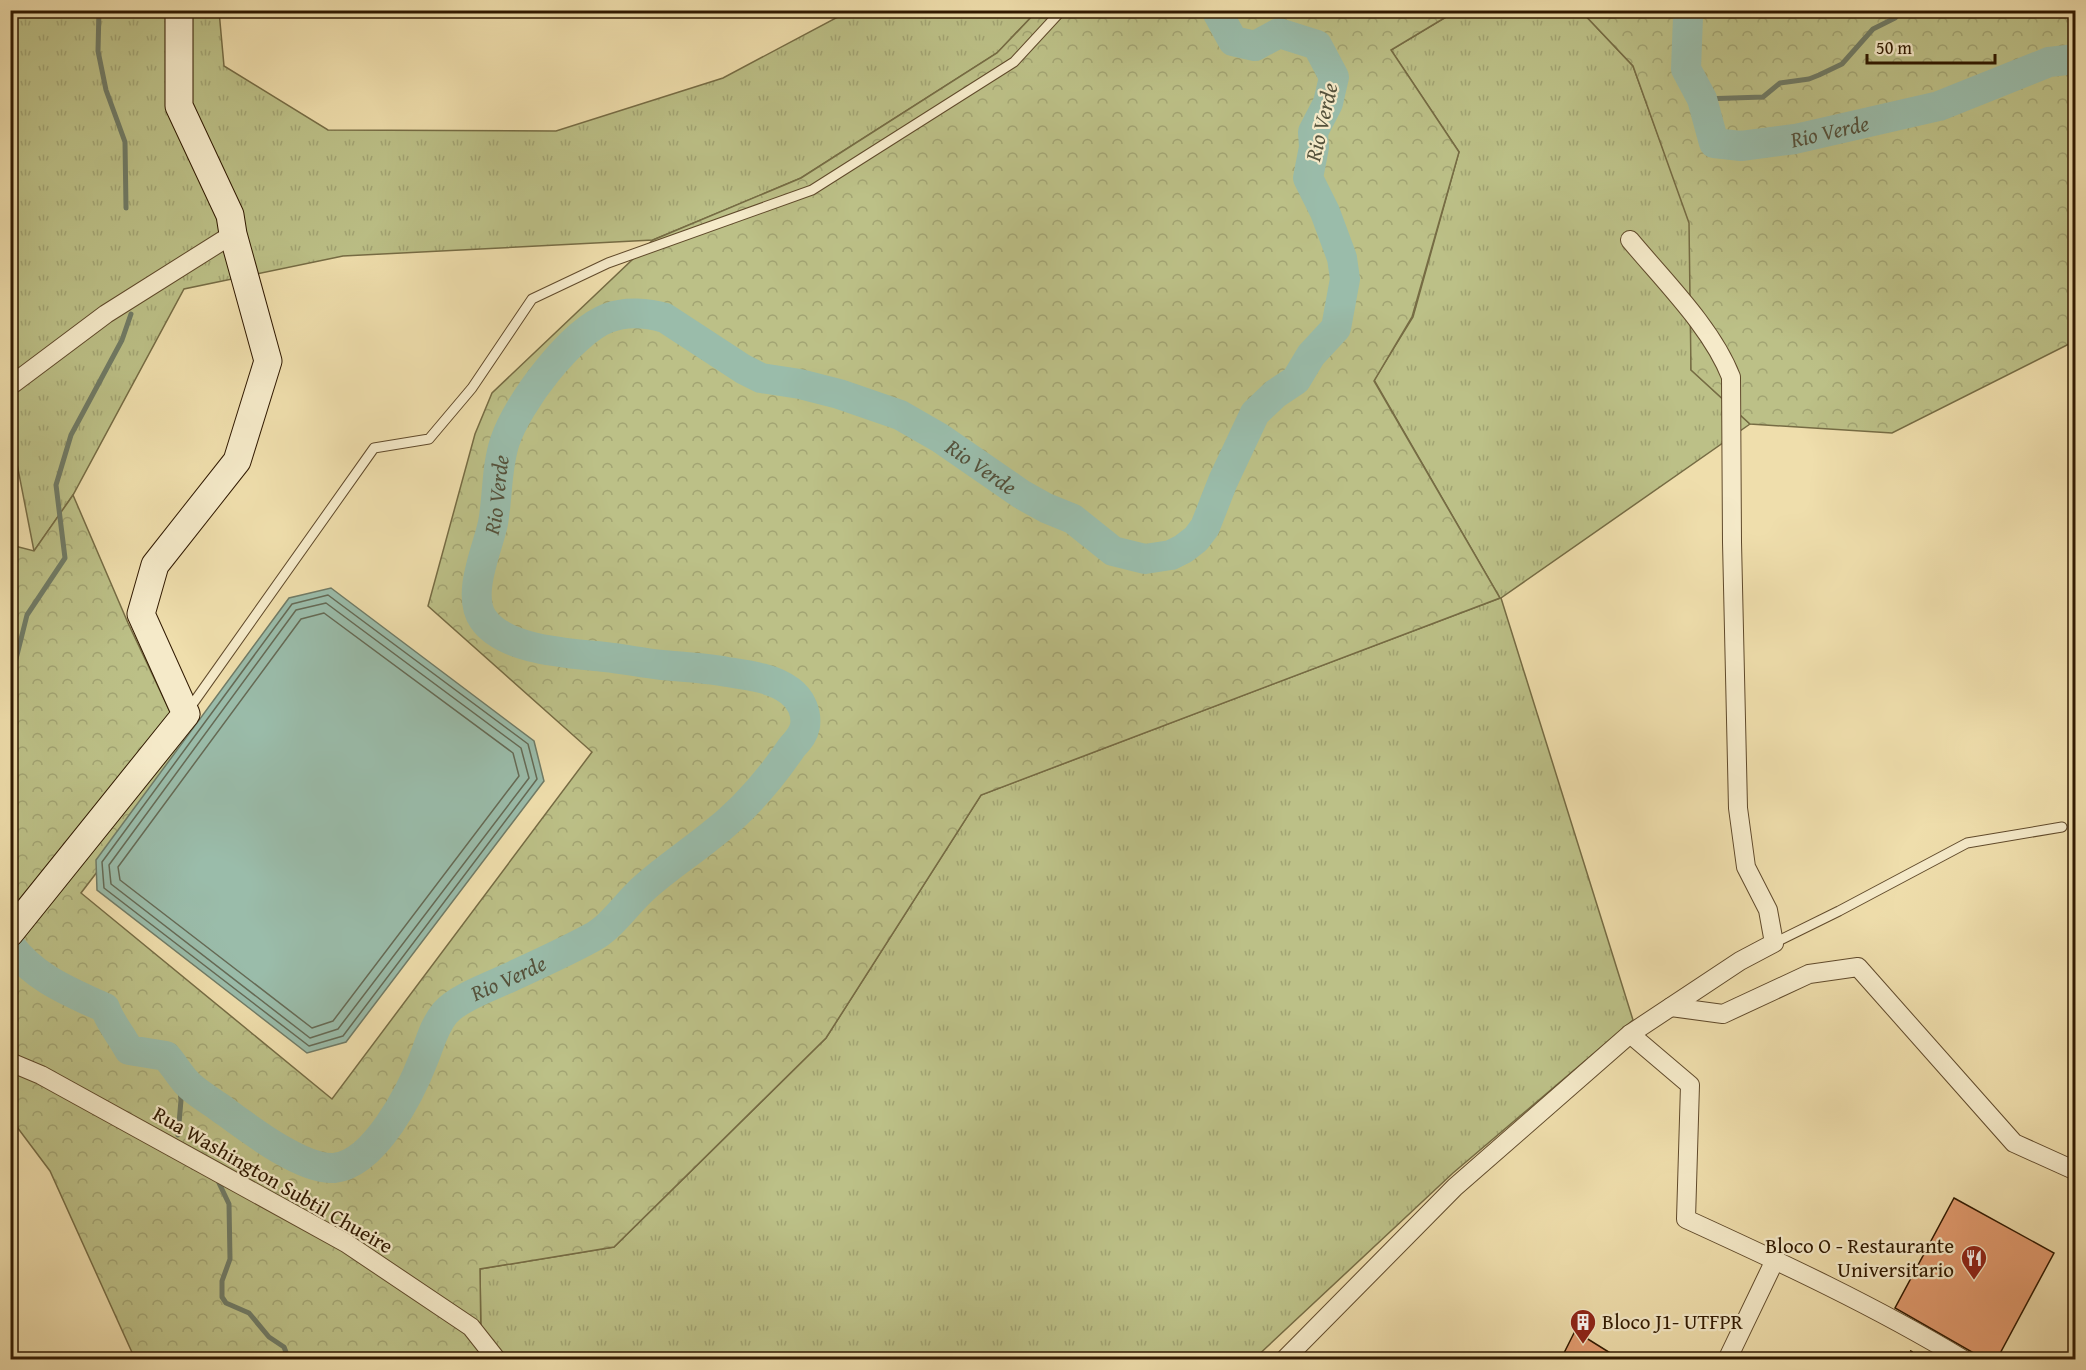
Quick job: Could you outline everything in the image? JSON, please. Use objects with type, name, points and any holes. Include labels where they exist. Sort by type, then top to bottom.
[{"type":"street","points":[[13,929],[186,714],[141,614],[155,565],[237,461],[268,361],[233,234],[230,215],[179,106],[179,10]]},
{"type":"street","points":[[10,386],[106,314],[233,234]]},
{"type":"street","points":[[1284,1359],[1455,1187],[1630,1034],[1740,961],[1774,943],[1768,910],[1746,867],[1738,808],[1731,378],[1723,357],[1708,334],[1630,240]]},
{"type":"street","points":[[1671,1007],[1723,1014],[1809,974],[1858,967],[2014,1143],[2076,1171]]},
{"type":"street","points":[[1630,1034],[1690,1085],[1686,1219],[1775,1260],[1921,1333],[1964,1359]]},
{"type":"street","name":"Rua Washington Subtil Chueire","points":[[10,1062],[41,1075],[346,1243],[471,1327],[497,1359]]},
{"type":"street","points":[[1727,1359],[1775,1260]]},
{"type":"lane","points":[[186,714],[374,448],[429,439],[472,388],[532,299],[608,263],[812,190],[1014,62],[1062,10]]},
{"type":"lane","points":[[1774,943],[1967,843],[2062,827]]},
{"type":"green space","points":[[10,11],[219,11],[224,66],[328,130],[556,131],[723,78],[849,11],[1037,11],[997,53],[801,178],[653,240],[343,256],[184,289],[73,495],[34,551],[10,428]]},
{"type":"green space","points":[[1037,11],[1456,11],[1391,50],[1459,152],[1412,317],[1374,381],[1500,598],[981,795],[826,1038],[614,1247],[480,1269],[481,1339],[478,1359],[135,1359],[50,1171],[11,1119],[11,545],[34,551],[73,495],[128,623],[189,752],[81,893],[332,1099],[592,752],[428,606],[475,434],[492,393],[653,240],[801,178],[997,53]]},
{"type":"green space","points":[[1456,11],[1581,11],[1633,66],[1690,223],[1691,370],[1750,424],[1501,598],[1633,1020],[1453,1173],[1254,1359],[497,1359],[481,1339],[480,1269],[614,1247],[826,1038],[981,795],[1500,598],[1374,380],[1413,317],[1459,152],[1391,50]]},
{"type":"green space","points":[[1581,11],[2075,11],[2075,341],[1892,433],[1750,424],[1691,370],[1689,223],[1633,66]]},
{"type":"water","points":[[331,588],[534,741],[544,781],[346,1042],[307,1053],[97,890],[96,860],[289,598]]},
{"type":"building","name":"Bloco O - Restaurante Universitario","points":[[1954,1198],[2054,1253],[1997,1359],[1984,1359],[1895,1308]]},
{"type":"building","name":"Bloco J1- UTFPR","points":[[1575,1331],[1620,1359],[1561,1359]]},
{"type":"waterway","points":[[99,10],[98,51],[106,90],[125,142],[126,208]]},
{"type":"waterway","name":"Rio Verde","points":[[10,945],[30,967],[53,983],[105,1008],[129,1050],[166,1056],[193,1089],[258,1135],[306,1162],[334,1168],[349,1164],[364,1154],[389,1124],[410,1089],[438,1023],[451,1007],[468,996],[554,957],[599,933],[660,874],[744,807],[803,733],[804,711],[800,702],[790,691],[768,680],[743,674],[557,652],[522,644],[493,630],[478,609],[477,584],[493,523],[502,451],[511,426],[533,390],[562,353],[593,326],[608,318],[622,314],[665,318],[743,369],[761,378],[800,384],[839,394],[900,415],[940,438],[1021,494],[1073,519],[1113,551],[1145,559],[1171,555],[1196,539],[1205,527],[1223,481],[1255,413],[1275,394],[1296,380],[1311,355],[1336,328],[1345,279],[1342,258],[1325,212],[1308,178],[1314,147],[1313,132],[1328,103],[1334,77],[1317,45],[1279,33],[1255,46],[1233,41],[1216,10]]},
{"type":"waterway","name":"Rio Verde","points":[[1686,10],[1688,17],[1686,69],[1702,99],[1714,143],[1741,146],[1795,139],[1939,106],[2049,62],[2076,59]]},
{"type":"waterway","points":[[1702,99],[1763,97],[1780,83],[1809,79],[1819,75],[1842,64],[1873,29],[1895,18],[1902,10]]},
{"type":"waterway","points":[[10,670],[14,667],[27,615],[65,558],[56,485],[71,435],[122,340],[131,314]]},
{"type":"waterway","points":[[178,1071],[181,1100],[178,1135]]},
{"type":"waterway","points":[[219,1183],[229,1204],[230,1259],[222,1281],[222,1297],[226,1303],[249,1313],[269,1337],[284,1347],[289,1360]]},
{"type":"place","name":"Bloco O - Restaurante Universitario","points":[[1974,1281]]},
{"type":"place","name":"Bloco J1- UTFPR","points":[[1583,1345]]}]
